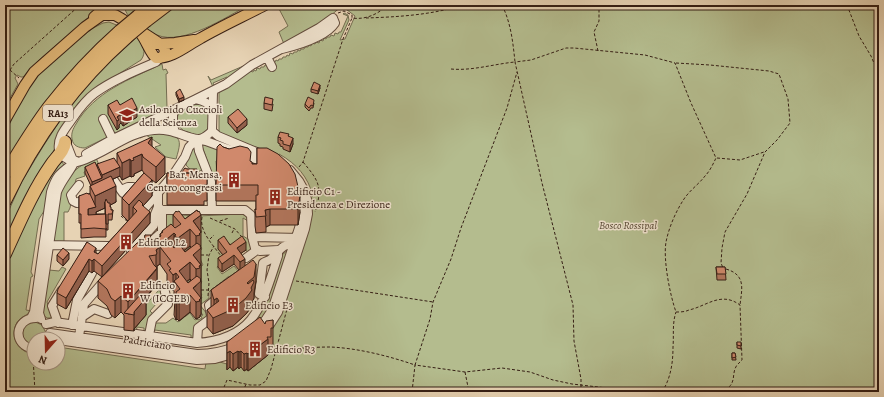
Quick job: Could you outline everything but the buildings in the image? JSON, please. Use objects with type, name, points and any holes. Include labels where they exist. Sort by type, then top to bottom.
[{"type":"highway","name":"RA13","points":[[141,22],[151,5]]},
{"type":"highway","name":"RA13","points":[[5,174],[48,108],[83,66],[100,49],[166,5]]},
{"type":"highway","name":"RA13","points":[[5,201],[19,173],[44,132],[83,81],[124,34]]},
{"type":"highway","points":[[5,254],[34,193],[50,166],[61,154],[65,142]]},
{"type":"main road","points":[[5,120],[25,84],[42,64],[108,5]]},
{"type":"main road","points":[[118,5],[119,14],[122,18]]},
{"type":"main road","points":[[141,22],[150,51],[154,57],[160,58],[175,53],[265,5]]},
{"type":"main road","points":[[85,27],[102,15],[115,15],[141,22],[163,46],[165,50],[164,55],[160,58]]},
{"type":"main road","points":[[150,51],[153,45],[199,39]]},
{"type":"street","points":[[160,58],[156,62],[139,69],[95,93],[86,101],[62,134],[59,143],[59,150],[61,154],[74,163],[86,160],[98,154],[114,142],[173,110],[213,92],[252,65],[319,28],[333,18]]},
{"type":"street","points":[[139,69],[150,51]]},
{"type":"street","points":[[267,57],[272,67]]},
{"type":"street","points":[[212,131],[213,92]]},
{"type":"street","points":[[196,99],[210,105],[212,111]]},
{"type":"street","points":[[173,110],[172,125],[183,137],[184,144],[180,155],[180,163]]},
{"type":"street","points":[[103,119],[114,142]]},
{"type":"street","points":[[26,346],[18,337],[20,327],[22,323],[31,318],[34,312],[57,192],[62,180],[72,168],[74,163],[65,142],[68,125]]},
{"type":"street","points":[[134,132],[154,130],[177,132],[259,156]]},
{"type":"street","points":[[141,213],[173,175],[185,157],[189,147],[197,139],[204,137],[212,131]]},
{"type":"street","points":[[212,131],[218,136],[278,165],[295,184],[304,200],[299,237],[278,312],[257,335],[272,310],[294,245],[299,237]]},
{"type":"street","points":[[134,132],[142,144]]},
{"type":"street","points":[[197,139],[199,151],[211,182],[210,213]]},
{"type":"street","points":[[79,185],[71,195],[71,199],[75,202],[98,193]]},
{"type":"street","points":[[145,248],[162,232],[158,193]]},
{"type":"street","points":[[126,257],[154,225],[155,214],[160,209],[210,213],[245,210],[251,215],[252,237],[254,246],[257,250]]},
{"type":"street","points":[[252,237],[299,237]]},
{"type":"street","points":[[46,245],[87,245],[106,249],[112,241],[116,240]]},
{"type":"street","points":[[46,245],[40,313],[47,331]]},
{"type":"street","points":[[265,297],[258,294],[263,263],[273,258],[278,250],[286,245],[294,245]]},
{"type":"street","points":[[246,258],[257,250],[278,250]]},
{"type":"street","points":[[31,318],[76,326],[197,343],[218,341],[241,330],[251,321],[260,308],[278,256],[278,250]]},
{"type":"street","points":[[66,338],[78,340],[76,326],[77,300],[92,272]]},
{"type":"street","points":[[76,326],[82,316],[84,304],[110,275]]},
{"type":"street","points":[[58,323],[52,306],[64,286]]},
{"type":"street","points":[[165,292],[168,304],[152,320],[146,350],[187,354],[206,354],[225,350],[245,341]]},
{"type":"street","points":[[197,343],[198,328],[210,319],[211,316],[208,308],[209,305],[223,294]]},
{"type":"street","points":[[82,316],[94,309],[108,314]]},
{"type":"street","name":"Padriciano","points":[[66,340],[78,340],[146,350],[196,360],[215,359],[233,354]]},
{"type":"path","points":[[5,71],[10,70],[14,64],[80,5]]},
{"type":"path","points":[[366,18],[388,5]]},
{"type":"path","points":[[352,18],[387,18],[430,12],[462,5]]},
{"type":"path","points":[[502,5],[513,40],[515,62],[542,183],[573,305],[574,341],[582,386],[581,392]]},
{"type":"path","points":[[598,51],[594,32],[599,21],[599,5]]},
{"type":"path","points":[[847,5],[859,36],[871,56],[879,75]]},
{"type":"path","points":[[333,18],[344,10],[352,15],[352,18]]},
{"type":"path","points":[[298,168],[302,165],[343,40],[352,18]]},
{"type":"path","points":[[451,69],[464,70],[530,60],[566,48],[645,55],[675,63],[769,71],[778,74],[782,80],[788,99],[790,123],[777,140],[765,152],[747,194],[725,232],[722,248],[721,263],[723,268],[734,271],[740,279],[742,291],[740,306],[742,360],[737,365],[732,383],[726,390],[721,392]]},
{"type":"path","points":[[675,63],[716,158]]},
{"type":"path","points":[[10,70],[25,84]]},
{"type":"path","points":[[412,392],[415,365],[430,319],[433,302],[451,259],[461,228],[505,114],[518,71]]},
{"type":"path","points":[[879,90],[876,104],[879,168]]},
{"type":"path","points":[[716,158],[740,160],[765,152]]},
{"type":"path","points":[[662,392],[667,384],[671,369],[673,322],[676,312],[669,288],[666,242],[672,222],[685,198],[706,176],[716,158]]},
{"type":"path","points":[[210,213],[220,221],[235,229],[243,238]]},
{"type":"path","points":[[121,216],[129,223]]},
{"type":"path","points":[[196,218],[202,217],[202,225],[205,233],[223,258]]},
{"type":"path","points":[[220,221],[229,218]]},
{"type":"path","points":[[232,233],[235,229]]},
{"type":"path","points":[[210,239],[214,235]]},
{"type":"path","points":[[212,303],[208,298],[209,283],[207,270],[209,255],[214,246]]},
{"type":"path","points":[[198,255],[209,255]]},
{"type":"path","points":[[295,281],[433,302]]},
{"type":"path","points":[[199,289],[208,290]]},
{"type":"path","points":[[676,312],[690,310],[708,302],[724,299],[733,300],[740,306]]},
{"type":"path","points":[[277,349],[330,347],[350,349],[415,365],[465,372],[502,368],[530,372],[553,380],[582,386],[646,389],[655,392]]},
{"type":"path","points":[[35,371],[35,392]]},
{"type":"path","points":[[465,372],[469,392]]},
{"type":"path","points":[[222,392],[227,380]]},
{"type":"path","points":[[243,392],[246,384]]},
{"type":"green space","points":[[5,5],[103,5],[39,60],[23,77],[17,75],[15,78],[18,84],[5,107]]},
{"type":"green space","points":[[125,5],[146,5],[149,23],[177,5],[249,5],[204,29],[179,37],[167,37],[155,34],[131,18],[127,14]]},
{"type":"green space","name":"Bosco Rossipal","points":[[281,5],[355,5],[369,7],[374,5],[879,5],[879,392],[5,392],[5,265],[45,180],[62,162],[64,165],[56,174],[46,208],[39,219],[31,272],[33,276],[31,277],[26,310],[32,311],[19,320],[14,331],[16,342],[26,352],[26,371],[66,371],[66,348],[205,369],[206,362],[216,361],[227,364],[227,369],[230,367],[233,371],[238,367],[239,369],[241,367],[248,371],[268,355],[267,354],[271,353],[271,345],[273,345],[266,337],[309,198],[313,196],[305,177],[301,172],[291,162],[279,154],[277,159],[219,134],[219,92],[229,87],[250,71],[256,71],[257,68],[260,69],[265,65],[268,66],[276,60],[278,61],[287,55],[289,56],[290,53],[293,54],[298,50],[300,51],[305,47],[308,47],[309,45],[311,46],[312,43],[319,43],[320,40],[323,41],[324,38],[326,39],[331,35],[334,36],[335,33],[338,34],[341,32],[348,16],[343,14],[344,13],[348,15],[349,20],[340,40],[345,39],[355,16],[342,6],[318,26],[229,81],[227,77],[213,83],[215,87],[213,87],[208,76],[211,80],[248,64],[284,44],[279,32],[288,26],[278,7]]},
{"type":"green space","points":[[109,22],[119,26],[5,168],[5,135],[16,109],[33,80],[53,60],[93,28]]},
{"type":"green space","points":[[137,37],[144,48],[143,57],[141,60],[90,92],[73,110],[63,126],[53,153],[5,246],[5,219],[22,181],[44,145],[67,110],[83,90],[100,71]]},
{"type":"green space","points":[[162,64],[163,70],[166,69],[168,73],[166,74],[167,108],[85,148],[75,145],[72,139],[73,129],[93,103],[125,81]]},
{"type":"green space","points":[[198,103],[202,103],[209,111],[209,127],[200,135],[196,135],[184,131],[176,124],[178,115],[182,110]]},
{"type":"green space","points":[[155,132],[177,138],[179,145],[176,159],[166,157],[155,147],[161,145],[146,135],[140,138],[139,137]]},
{"type":"green space","points":[[203,144],[253,161],[253,176],[225,155],[216,161],[217,176],[215,178],[215,183],[202,146]]},
{"type":"green space","points":[[194,146],[203,170],[199,171],[204,185],[186,165],[187,158]]},
{"type":"green space","points":[[96,158],[101,169],[95,167],[84,172],[85,176],[76,179],[70,208],[68,212],[64,212],[64,242],[53,243],[59,195],[63,185],[70,175],[84,164]]},
{"type":"green space","points":[[163,214],[198,216],[241,214],[246,216],[248,220],[243,218],[243,236],[248,239],[254,250],[248,253],[242,244],[230,252],[224,244],[218,248],[224,257],[223,262],[217,267],[222,274],[234,266],[239,272],[237,286],[229,276],[209,292],[209,298],[200,305],[207,314],[207,317],[194,339],[191,340],[191,335],[155,330],[154,335],[152,333],[154,323],[166,323],[173,318],[178,322],[190,313],[195,320],[198,320],[202,318],[201,316],[203,315],[194,304],[202,298],[200,292],[180,288],[190,280],[196,287],[201,284],[202,282],[194,271],[203,265],[200,259],[178,256],[190,247],[195,254],[202,249],[194,238],[202,232],[200,229],[173,236],[164,224]]},
{"type":"green space","points":[[288,250],[289,251],[276,295],[269,309],[254,330],[244,338],[234,344],[222,349],[210,351],[197,352],[151,345],[151,341],[154,341],[153,345],[178,349],[214,350],[236,342],[247,335],[244,331],[259,315],[264,306],[269,296],[282,255]]},
{"type":"green space","points":[[62,267],[66,269],[47,302],[53,318],[47,318],[42,314],[49,270],[59,271]]},
{"type":"green space","points":[[159,290],[163,296],[150,311],[153,314],[146,331],[144,333],[144,328],[137,327],[136,332],[134,331],[134,329],[146,315],[141,310]]},
{"type":"green space","points":[[33,321],[42,325],[45,331],[26,331],[26,342],[23,339],[23,329],[27,324]]},
{"type":"place","name":"Asilo nido Cuccioli della Scienza","points":[[127,115]]},
{"type":"place","name":"Bar, Mensa, Centro congressi","points":[[234,180]]},
{"type":"place","name":"Edificio C1 - Presidenza e Direzione","points":[[275,197]]},
{"type":"place","name":"Edificio L2","points":[[126,242]]},
{"type":"place","name":"Edificio W (ICGEB)","points":[[128,291]]},
{"type":"place","name":"Edificio E3","points":[[233,305]]},
{"type":"place","name":"Edificio R3","points":[[255,349]]}]
